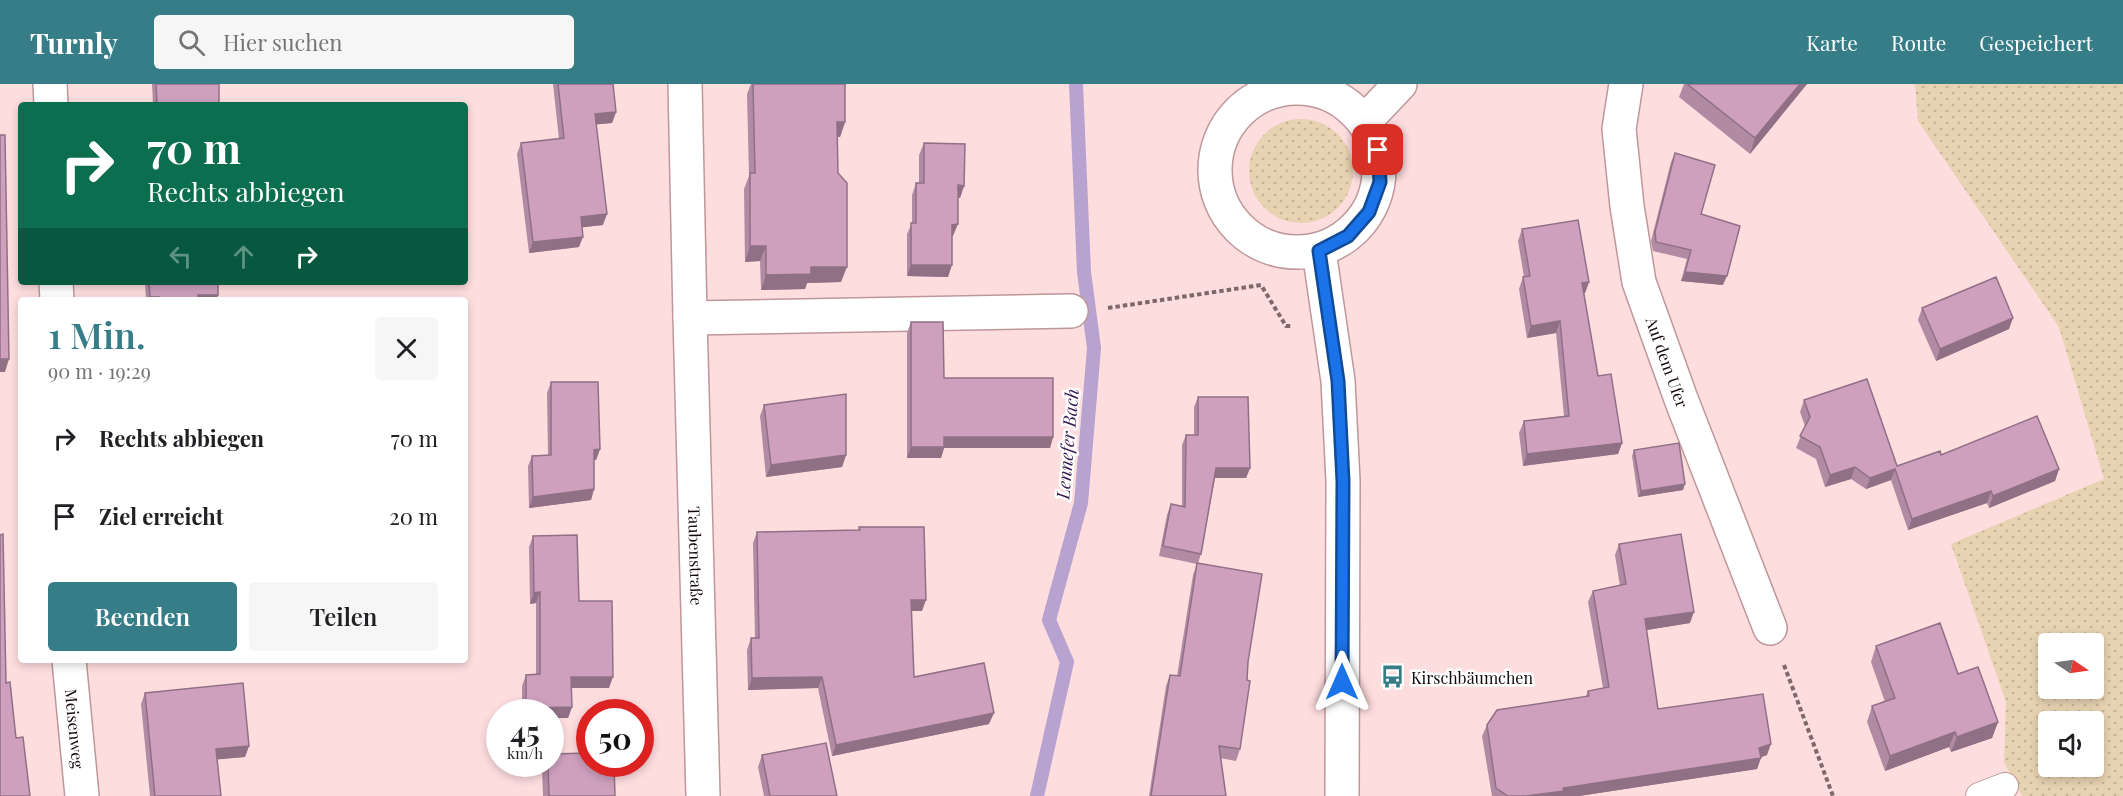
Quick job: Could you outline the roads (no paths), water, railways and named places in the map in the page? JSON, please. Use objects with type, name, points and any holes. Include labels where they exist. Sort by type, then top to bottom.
[{"type":"street","points":[[50,84],[51,102]]},
{"type":"street","name":"Taubenstraße","points":[[685,84],[703,796]]},
{"type":"street","points":[[1365,121],[1400,84]]},
{"type":"street","name":"Auf dem Ufer","points":[[1626,84],[1619,129],[1639,282],[1681,399],[1770,628]]},
{"type":"street","points":[[1289,87],[1318,89],[1344,101],[1365,121],[1378,150],[1380,182],[1369,212],[1348,236],[1319,251],[1295,253],[1271,249],[1249,238],[1232,220],[1220,199],[1215,175],[1217,151],[1226,128],[1259,90],[1289,87]]},
{"type":"street","points":[[1319,251],[1338,381],[1343,481],[1342,796]]},
{"type":"street","points":[[690,318],[1071,311]]},
{"type":"street","name":"Meisenweg","points":[[69,663],[82,796]]},
{"type":"lane","points":[[1979,796],[2005,786]]},
{"type":"waterway","name":"Lennefer Bach","points":[[1037,796],[1067,662],[1049,620],[1081,503],[1094,348],[1084,272],[1076,84]]},
{"type":"place","name":"Kirschbäumchen","points":[[1393,677]]}]
